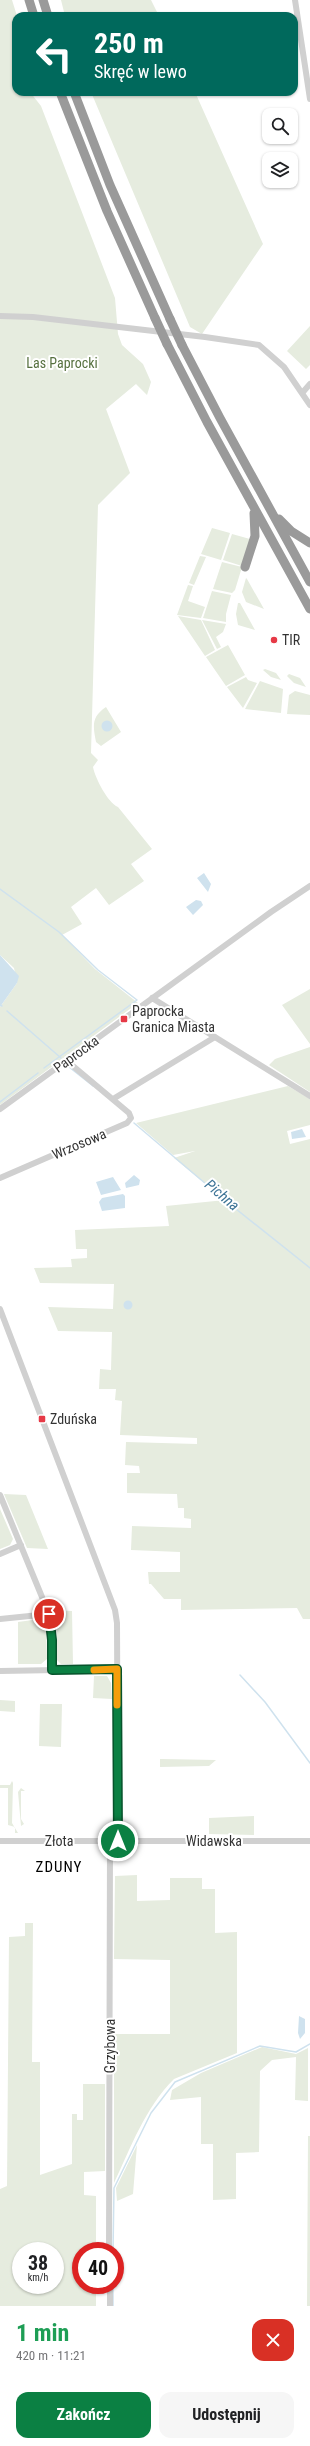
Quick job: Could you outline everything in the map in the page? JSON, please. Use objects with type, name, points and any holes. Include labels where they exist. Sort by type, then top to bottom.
[{"type":"highway","points":[[29,0],[33,12]]},
{"type":"highway","points":[[43,0],[47,12]]},
{"type":"highway","points":[[62,96],[107,211],[167,344],[252,506],[310,609]]},
{"type":"highway","points":[[76,96],[112,191],[182,345],[310,582]]},
{"type":"highway","points":[[262,495],[284,524],[310,542]]},
{"type":"highway","points":[[245,567],[255,536],[256,522],[252,506]]},
{"type":"street","points":[[295,0],[297,12]]},
{"type":"street","points":[[298,20],[310,99]]},
{"type":"street","points":[[0,316],[86,323],[254,344],[263,348],[284,367],[303,392],[310,405]]},
{"type":"street","points":[[303,392],[310,384]]},
{"type":"street","name":"Paprocka","points":[[0,1109],[152,998],[310,886]]},
{"type":"street","points":[[152,998],[310,1096]]},
{"type":"street","points":[[113,1099],[215,1037]]},
{"type":"street","name":"Wrzosowa","points":[[0,1178],[127,1123],[132,1116],[67,1061]]},
{"type":"street","points":[[0,1310],[114,1606],[117,1623],[118,1841]]},
{"type":"street","points":[[0,1497],[49,1614],[52,1640],[52,1670]]},
{"type":"street","points":[[0,1554],[21,1545]]},
{"type":"street","points":[[0,1619],[49,1614]]},
{"type":"street","points":[[0,1671],[117,1669]]},
{"type":"street","name":"Złota","points":[[0,1841],[118,1841]]},
{"type":"street","name":"Grzybowa","points":[[109,2242],[110,1841]]},
{"type":"street","name":"Widawska","points":[[118,1841],[310,1841]]},
{"type":"street","points":[[110,2294],[110,2306]]},
{"type":"green space","name":"Las Paprocki","points":[[0,0],[12,0],[16,12],[12,12],[12,96],[33,96],[41,106],[115,298],[118,334],[122,345],[143,364],[151,382],[147,395],[136,384],[106,409],[130,473],[98,505],[91,753],[98,760],[93,767],[94,772],[106,795],[114,805],[118,807],[152,849],[131,864],[144,881],[109,905],[96,888],[71,907],[82,924],[62,935],[95,969],[138,1003],[0,1105],[0,1007],[17,983],[14,968],[0,955]]},
{"type":"green space","points":[[61,0],[151,0],[157,12],[64,12]]},
{"type":"green space","points":[[93,96],[197,96],[263,244],[202,334],[190,327]]},
{"type":"green space","points":[[310,326],[310,365],[306,369],[287,351]]},
{"type":"green space","points":[[212,528],[230,533],[221,560],[201,554]]},
{"type":"green space","points":[[232,534],[250,539],[242,566],[223,560]]},
{"type":"green space","points":[[200,556],[206,557],[194,585],[189,583]]},
{"type":"green space","points":[[222,562],[242,567],[235,590],[232,593],[213,589]]},
{"type":"green space","points":[[246,578],[264,609],[246,602],[242,592]]},
{"type":"green space","points":[[188,585],[193,586],[188,601],[205,607],[201,618],[177,615]]},
{"type":"green space","points":[[212,591],[231,595],[226,614],[226,622],[203,618]]},
{"type":"green space","points":[[238,603],[240,603],[255,630],[238,625],[236,614]]},
{"type":"green space","points":[[178,616],[201,620],[215,650],[205,656]]},
{"type":"green space","points":[[202,620],[226,624],[223,632],[216,637],[221,647],[217,649]]},
{"type":"green space","points":[[228,645],[245,675],[226,686],[206,657]]},
{"type":"green space","points":[[265,669],[276,673],[281,680],[271,677],[263,670]]},
{"type":"green space","points":[[289,674],[300,678],[306,687],[294,683],[287,676]]},
{"type":"green space","points":[[246,677],[248,680],[257,683],[243,708],[227,687]]},
{"type":"green space","points":[[260,681],[283,689],[281,713],[245,709]]},
{"type":"green space","points":[[295,691],[310,695],[310,715],[287,714],[289,695]]},
{"type":"green space","points":[[106,707],[121,732],[101,746],[96,742],[94,722],[98,714]]},
{"type":"green space","points":[[310,989],[310,1044],[282,1005]]},
{"type":"green space","points":[[310,1047],[310,1092],[269,1065],[275,1059]]},
{"type":"green space","points":[[288,1086],[310,1099],[310,1125],[287,1131],[290,1144],[310,1139],[310,1619],[303,1619],[297,1608],[181,1610],[181,1599],[164,1599],[151,1584],[149,1584],[148,1572],[180,1572],[180,1552],[131,1550],[132,1526],[191,1528],[191,1519],[184,1518],[184,1508],[178,1508],[177,1494],[127,1493],[127,1473],[140,1473],[139,1466],[125,1465],[126,1442],[197,1444],[197,1438],[120,1435],[122,1401],[115,1400],[116,1389],[99,1389],[100,1369],[111,1370],[112,1332],[58,1331],[48,1307],[113,1309],[114,1284],[40,1283],[34,1268],[72,1267],[71,1259],[87,1258],[87,1249],[76,1249],[75,1230],[169,1226],[166,1206],[225,1200],[174,1158],[195,1151],[173,1155],[136,1123]]},
{"type":"green space","points":[[4,1494],[26,1495],[48,1549],[27,1548]]},
{"type":"green space","points":[[0,1509],[13,1539],[10,1545],[0,1549]]},
{"type":"green space","points":[[53,1610],[72,1611],[73,1664],[61,1664],[56,1659],[57,1636]]},
{"type":"green space","points":[[40,1619],[46,1623],[47,1659],[41,1664],[18,1664],[18,1622]]},
{"type":"green space","points":[[94,1676],[107,1676],[111,1683],[112,1699],[93,1698]]},
{"type":"green space","points":[[0,1700],[15,1701],[15,1712],[0,1711]]},
{"type":"green space","points":[[40,1704],[62,1704],[61,1747],[39,1746]]},
{"type":"green space","points":[[160,1759],[216,1760],[209,1766],[160,1767]]},
{"type":"green space","points":[[12,1781],[12,1823],[14,1827],[8,1825],[8,1788],[0,1788],[0,1785],[10,1785]]},
{"type":"green space","points":[[21,1788],[25,1791],[21,1791],[21,1819],[24,1824],[21,1826],[18,1792]]},
{"type":"green space","points":[[254,1816],[254,1835],[209,1834],[209,1818]]},
{"type":"green space","points":[[137,1875],[137,1901],[170,1900],[170,1878],[202,1878],[202,1889],[215,1889],[215,1933],[237,1932],[237,2053],[174,2079],[155,2102],[147,2115],[114,2183],[114,2034],[170,2034],[170,1960],[114,1959],[115,1876]]},
{"type":"green space","points":[[25,1923],[33,1923],[32,2062],[40,2062],[40,2175],[72,2164],[72,2114],[77,2114],[77,2120],[83,2120],[83,2084],[105,2084],[105,2171],[84,2172],[84,2195],[96,2196],[96,2242],[72,2242],[72,2294],[96,2294],[96,2306],[0,2306],[0,2189],[7,2186],[9,1937],[25,1936]]},
{"type":"green space","points":[[262,2047],[296,2054],[308,2048],[308,2101],[295,2100],[296,2057],[272,2060],[260,2071],[259,2152],[236,2153],[236,2199],[213,2200],[213,2144],[201,2144],[201,2097],[170,2100],[172,2090],[201,2073]]},
{"type":"green space","points":[[308,2136],[310,2136],[310,2306],[307,2306]]},
{"type":"green space","points":[[137,2145],[133,2194],[117,2201],[116,2188]]},
{"type":"water","points":[[105,721],[109,721],[111,722],[111,730],[105,731],[102,728],[102,724]]},
{"type":"water","points":[[204,873],[211,884],[208,892],[197,878]]},
{"type":"water","points":[[196,900],[201,901],[203,905],[193,915],[186,907]]},
{"type":"water","points":[[0,955],[19,976],[17,983],[0,1007]]},
{"type":"water","points":[[302,1129],[306,1137],[292,1139],[291,1132]]},
{"type":"water","points":[[134,1175],[140,1180],[139,1185],[126,1188],[125,1183]]},
{"type":"water","points":[[113,1177],[121,1190],[101,1195],[96,1182]]},
{"type":"water","points":[[123,1194],[125,1196],[125,1208],[102,1211],[99,1202],[102,1198]]},
{"type":"water","points":[[126,1301],[130,1301],[132,1305],[130,1309],[126,1309],[124,1307],[124,1303]]},
{"type":"water","points":[[299,2016],[305,2019],[305,2033],[300,2039],[298,2033]]},
{"type":"waterway","points":[[0,889],[59,932],[98,970],[137,1000],[44,1068]]},
{"type":"waterway","points":[[7,1011],[61,1058]]},
{"type":"waterway","name":"Pichna","points":[[69,1067],[93,1086]]},
{"type":"waterway","points":[[0,1102],[38,1073]]},
{"type":"waterway","name":"Pichna","points":[[134,1123],[226,1201],[310,1268]]},
{"type":"waterway","points":[[240,1675],[265,1702],[310,1763]]},
{"type":"waterway","points":[[113,2242],[114,2188],[151,2113],[175,2082],[260,2046],[296,2052],[310,2044]]},
{"type":"waterway","points":[[113,2294],[113,2306]]},
{"type":"slow traffic","points":[[94,1670],[117,1669],[117,1705]]},
{"type":"place","name":"TIR","points":[[274,640]]},
{"type":"place","name":"Paprocka Granica Miasta","points":[[124,1019]]},
{"type":"place","name":"Zduńska","points":[[42,1419]]},
{"type":"district","name":"ZDUNY","points":[[59,1867]]},
{"type":"route","points":[[49,1614],[52,1640],[52,1670],[117,1669],[118,1841]]}]
